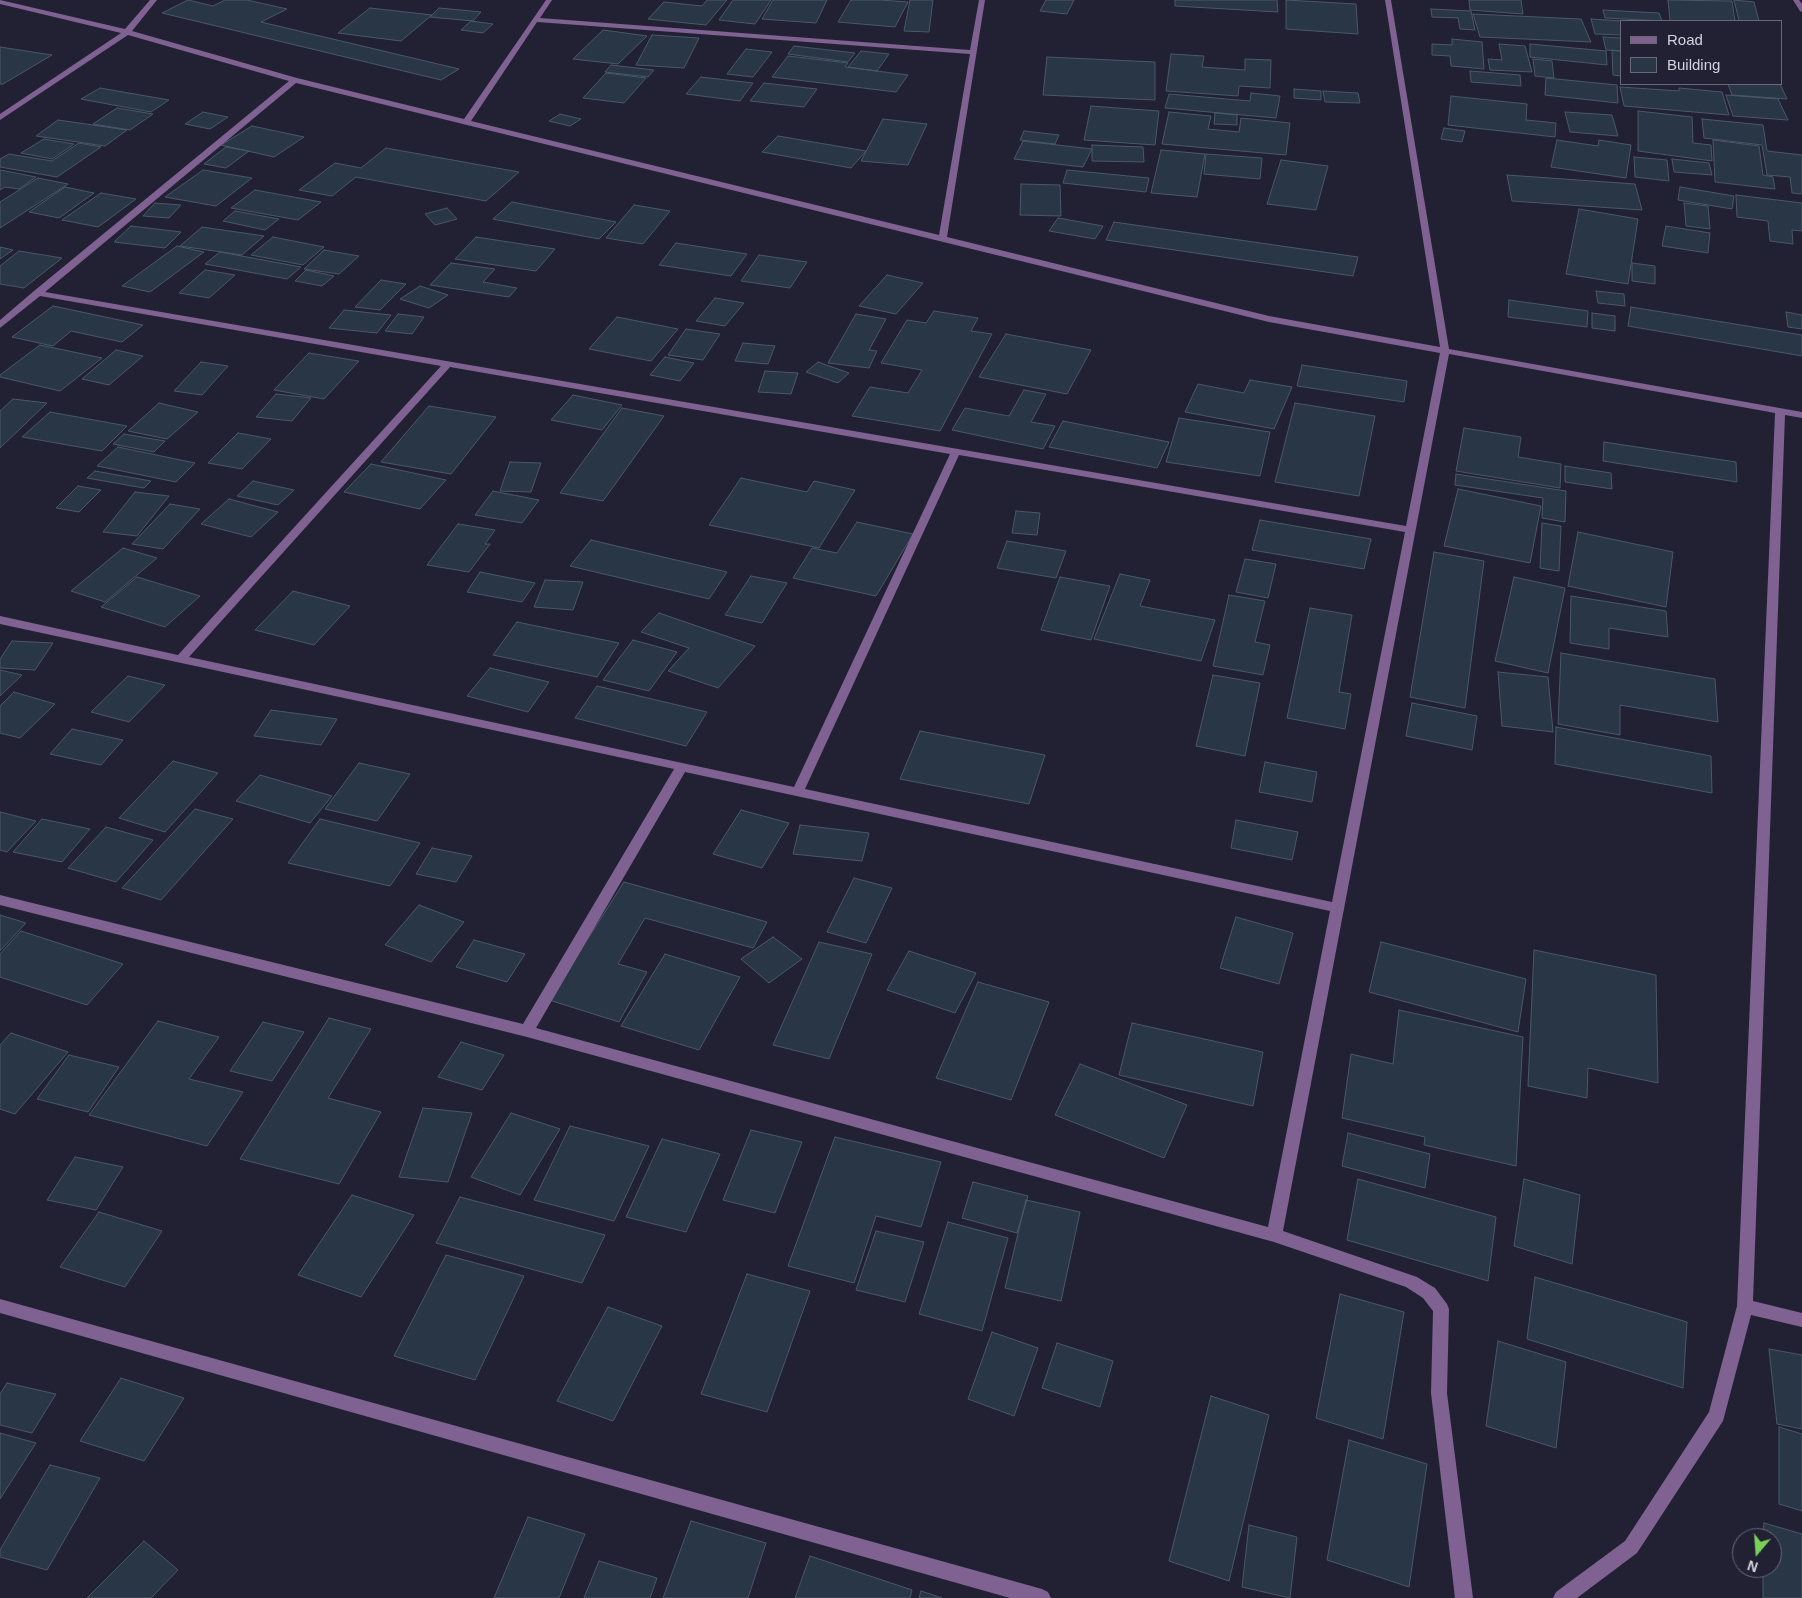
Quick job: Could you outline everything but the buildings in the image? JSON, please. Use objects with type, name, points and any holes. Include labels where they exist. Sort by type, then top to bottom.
[{"type":"street","points":[[0,118],[127,32],[154,0]]},
{"type":"street","points":[[467,121],[549,0]]},
{"type":"street","points":[[943,238],[982,0]]},
{"type":"street","points":[[1274,1235],[1445,351],[1388,0]]},
{"type":"street","points":[[1796,0],[1802,10]]},
{"type":"street","points":[[0,2],[127,32],[295,80],[1269,319],[1802,415]]},
{"type":"street","points":[[535,20],[973,52]]},
{"type":"street","points":[[0,325],[295,80]]},
{"type":"street","points":[[37,293],[1410,530]]},
{"type":"street","points":[[181,659],[448,364]]},
{"type":"street","points":[[1562,1598],[1631,1547],[1717,1415],[1745,1306],[1780,412]]},
{"type":"street","points":[[798,791],[956,451]]},
{"type":"street","points":[[0,620],[1337,908]]},
{"type":"street","points":[[527,1031],[682,766]]},
{"type":"street","points":[[0,900],[527,1031],[1274,1235],[1411,1282],[1429,1293],[1441,1309],[1439,1393],[1464,1598]]},
{"type":"street","points":[[0,1306],[1042,1598]]},
{"type":"street","points":[[1745,1306],[1802,1320]]}]
